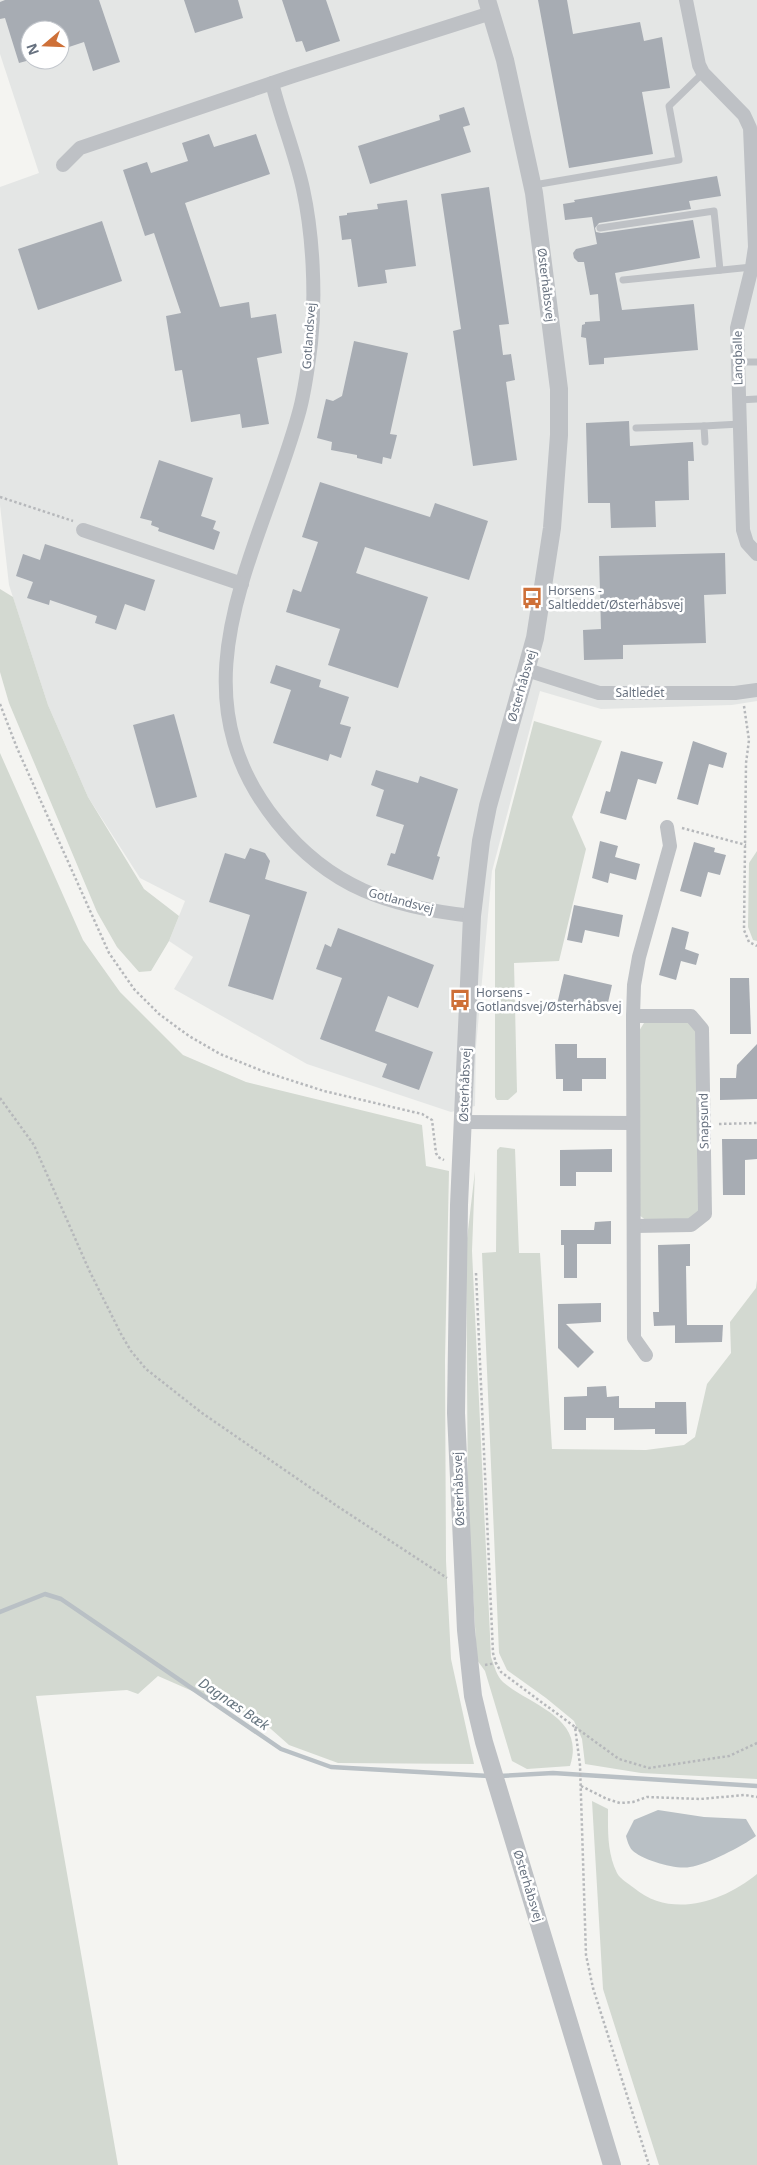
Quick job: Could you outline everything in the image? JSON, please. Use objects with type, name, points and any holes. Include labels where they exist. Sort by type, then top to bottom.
[{"type":"street","name":"Langballe","points":[[686,0],[699,65],[703,73],[744,114],[750,128],[755,247],[753,277],[737,328],[743,530],[747,543],[757,554]]},
{"type":"street","points":[[63,165],[80,148],[272,84],[489,7]]},
{"type":"street","name":"Østerhåbsvej","points":[[489,7],[505,60],[532,186],[559,389],[559,435],[552,528],[535,638],[488,806],[481,841],[472,916],[463,1122],[456,1413],[463,1588],[473,1696],[489,1758],[612,2165]]},
{"type":"street","name":"Gotlandsvej","points":[[272,84],[303,189],[310,236],[312,284],[311,340],[298,416],[242,584],[230,626],[224,675],[229,721],[243,767],[264,806],[292,841],[328,872],[367,893],[413,907],[472,916]]},
{"type":"street","points":[[83,530],[242,584]]},
{"type":"street","name":"Saltledet","points":[[527,670],[599,693],[742,692],[757,690]]},
{"type":"street","points":[[646,1355],[634,1338],[634,985],[639,957],[670,846],[667,826]]},
{"type":"street","name":"Snapsund","points":[[633,1016],[691,1016],[702,1029],[705,1214],[691,1225],[635,1226]]},
{"type":"street","points":[[463,1122],[633,1123]]},
{"type":"lane","points":[[532,186],[679,160],[669,106],[703,73]]},
{"type":"lane","points":[[600,228],[714,211],[720,270]]},
{"type":"lane","points":[[623,280],[720,270],[753,277]]},
{"type":"lane","points":[[738,362],[757,362]]},
{"type":"lane","points":[[739,400],[757,399]]},
{"type":"lane","points":[[636,428],[740,424]]},
{"type":"lane","points":[[704,426],[705,442]]},
{"type":"path","points":[[0,497],[76,521],[83,530]]},
{"type":"path","points":[[742,692],[749,740],[746,763],[744,930],[749,942],[757,946]]},
{"type":"path","points":[[0,704],[17,748],[109,953],[134,989],[159,1014],[189,1036],[220,1054],[265,1072],[324,1091],[422,1114],[432,1120],[438,1157],[442,1160],[462,1162]]},
{"type":"path","points":[[667,826],[689,828],[746,845]]},
{"type":"path","points":[[0,1098],[34,1145],[89,1270],[120,1334],[146,1369],[210,1418],[337,1506],[463,1588]]},
{"type":"path","points":[[704,1124],[757,1123]]},
{"type":"path","points":[[476,1266],[493,1653],[501,1672],[619,1759],[649,1768],[729,1756],[757,1743]]},
{"type":"path","points":[[575,1727],[580,1765],[586,1954],[593,1988],[649,2165]]},
{"type":"path","points":[[580,1784],[607,1799],[620,1803],[633,1802],[647,1797],[700,1799],[745,1795],[757,1798]]},
{"type":"shaded area","points":[[0,0],[757,0],[757,701],[732,705],[601,709],[540,691],[492,871],[476,1047],[475,1106],[451,1112],[307,1064],[174,989],[193,957],[169,941],[185,901],[140,878],[88,797],[48,705],[9,585],[0,505],[0,187],[39,173],[0,54]]},
{"type":"shaded area","points":[[0,589],[13,597],[48,705],[88,797],[144,889],[179,916],[169,941],[151,971],[139,972],[117,947],[97,912],[9,703],[0,672]]},
{"type":"shaded area","points":[[534,721],[602,741],[572,817],[586,849],[559,961],[514,963],[517,1092],[508,1100],[497,1100],[495,1097],[495,870]]},
{"type":"shaded area","points":[[0,753],[83,940],[120,992],[183,1055],[246,1082],[422,1125],[426,1166],[449,1171],[445,1360],[446,1561],[451,1659],[474,1764],[338,1763],[289,1745],[263,1722],[158,1676],[138,1694],[127,1690],[36,1696],[118,2165],[0,2165]]},
{"type":"shaded area","points":[[757,851],[757,941],[753,940],[748,927],[749,863]]},
{"type":"shaded area","points":[[644,1023],[691,1023],[697,1028],[698,1215],[692,1221],[647,1221],[639,1215],[639,1031]]},
{"type":"shaded area","points":[[500,1147],[515,1149],[519,1253],[540,1253],[552,1449],[646,1450],[684,1445],[695,1437],[707,1384],[731,1353],[730,1322],[756,1288],[757,1280],[757,1779],[641,1773],[585,1764],[582,1739],[574,1721],[507,1670],[499,1653],[482,1253],[496,1252],[497,1150]]},
{"type":"shaded area","points":[[475,1171],[472,1251],[491,1657],[497,1674],[503,1682],[541,1706],[563,1724],[570,1736],[573,1749],[570,1766],[527,1769],[512,1761],[485,1671],[477,1660],[468,1508],[466,1247]]},
{"type":"shaded area","points":[[592,1801],[608,1809],[610,1849],[617,1873],[625,1881],[649,1897],[664,1903],[680,1905],[697,1903],[729,1892],[757,1874],[757,2165],[659,2165],[603,1989]]},
{"type":"shaded area","points":[[658,1810],[704,1817],[746,1819],[756,1836],[724,1855],[697,1866],[684,1868],[660,1863],[637,1854],[632,1850],[626,1836],[634,1820]]},
{"type":"building","points":[[5,0],[99,0],[120,62],[93,71],[84,42],[70,47],[70,20],[20,20],[19,63],[5,18],[0,19],[0,2]]},
{"type":"building","points":[[184,0],[238,0],[243,18],[195,33]]},
{"type":"building","points":[[282,0],[326,0],[340,41],[306,52],[302,41],[296,42]]},
{"type":"building","points":[[538,0],[567,0],[573,34],[640,22],[644,41],[662,37],[670,88],[642,92],[653,154],[569,168]]},
{"type":"building","points":[[464,107],[470,125],[463,127],[471,152],[370,184],[358,146],[440,120],[439,115]]},
{"type":"building","points":[[209,134],[214,147],[256,134],[270,174],[185,203],[220,307],[249,302],[251,318],[276,314],[282,353],[257,358],[269,424],[242,428],[240,414],[191,422],[182,370],[175,371],[166,316],[181,313],[154,233],[145,236],[123,170],[147,162],[151,173],[188,161],[182,143]]},
{"type":"building","points":[[717,176],[721,196],[689,201],[691,209],[599,223],[595,228],[596,232],[601,233],[693,220],[700,258],[615,273],[622,310],[694,304],[698,350],[604,358],[604,364],[589,365],[586,338],[581,337],[582,325],[585,322],[600,321],[598,294],[590,295],[584,262],[578,262],[574,258],[573,253],[576,249],[597,244],[592,217],[565,220],[563,204],[575,202],[574,200]]},
{"type":"building","points":[[489,187],[509,324],[499,325],[503,355],[511,354],[515,380],[506,382],[517,460],[473,466],[453,331],[461,329],[441,194]]},
{"type":"building","points":[[407,200],[416,266],[385,270],[387,283],[358,287],[351,239],[342,240],[339,216],[347,215],[347,213],[378,209],[377,204]]},
{"type":"building","points":[[102,221],[122,281],[38,310],[18,249]]},
{"type":"building","points":[[354,341],[408,353],[390,434],[397,435],[391,459],[383,457],[382,464],[357,458],[357,455],[331,450],[332,442],[317,438],[326,399],[333,401],[342,396]]},
{"type":"building","points":[[629,421],[630,446],[693,442],[694,461],[688,461],[689,500],[655,501],[656,527],[611,528],[610,503],[588,503],[586,423]]},
{"type":"building","points":[[159,460],[213,478],[201,516],[216,521],[213,529],[220,532],[214,550],[158,531],[159,528],[151,525],[152,521],[140,518]]},
{"type":"building","points":[[320,482],[430,517],[435,503],[488,521],[469,580],[365,547],[356,573],[428,597],[398,688],[328,665],[340,629],[286,612],[293,589],[301,592],[318,542],[302,537]]},
{"type":"building","points":[[45,544],[155,580],[145,611],[125,604],[116,630],[95,623],[97,616],[50,600],[49,605],[27,598],[33,582],[16,576],[23,554],[40,560]]},
{"type":"building","points":[[725,553],[726,594],[704,595],[706,643],[623,645],[623,659],[584,660],[583,630],[601,629],[599,556]]},
{"type":"building","points":[[276,665],[321,680],[319,687],[349,697],[340,724],[351,727],[341,758],[330,754],[328,761],[273,743],[291,690],[270,683]]},
{"type":"building","points":[[174,714],[197,797],[156,808],[133,725]]},
{"type":"building","points":[[693,741],[727,753],[723,768],[709,764],[698,805],[677,799]]},
{"type":"building","points":[[621,751],[663,762],[656,784],[638,779],[626,820],[600,813],[606,791],[610,792]]},
{"type":"building","points":[[376,770],[418,783],[420,776],[458,789],[437,856],[440,857],[433,880],[387,865],[391,853],[395,854],[404,825],[376,816],[384,790],[371,785]]},
{"type":"building","points":[[600,841],[618,846],[615,857],[640,864],[636,880],[610,873],[608,883],[592,878]]},
{"type":"building","points":[[694,842],[715,848],[714,852],[726,855],[720,875],[708,872],[701,897],[680,891]]},
{"type":"building","points":[[250,848],[265,853],[270,861],[265,879],[307,892],[273,1000],[228,986],[250,915],[209,902],[225,853],[245,859]]},
{"type":"building","points":[[574,905],[623,915],[619,937],[585,930],[582,943],[567,940]]},
{"type":"building","points":[[672,927],[689,932],[685,949],[699,954],[696,965],[681,961],[676,980],[659,975]]},
{"type":"building","points":[[338,928],[434,965],[418,1008],[388,996],[375,1031],[433,1052],[419,1090],[382,1077],[387,1064],[320,1039],[342,978],[316,969],[325,944],[331,947]]},
{"type":"building","points":[[564,974],[612,985],[607,1007],[574,999],[571,1012],[556,1009]]},
{"type":"building","points":[[730,978],[749,978],[751,1034],[730,1034]]},
{"type":"building","points":[[555,1044],[577,1044],[577,1058],[606,1058],[606,1079],[582,1079],[582,1091],[563,1091],[563,1079],[556,1079]]},
{"type":"building","points":[[757,1044],[757,1099],[720,1100],[720,1078],[736,1078],[737,1065]]},
{"type":"building","points":[[722,1139],[757,1139],[757,1159],[745,1160],[745,1195],[723,1195]]},
{"type":"building","points":[[612,1149],[612,1172],[576,1172],[576,1186],[560,1186],[560,1150]]},
{"type":"building","points":[[611,1221],[611,1244],[577,1244],[577,1278],[564,1278],[564,1245],[561,1245],[561,1230],[594,1230],[595,1222]]},
{"type":"building","points":[[690,1244],[690,1266],[686,1266],[687,1325],[654,1326],[653,1312],[659,1312],[658,1245]]},
{"type":"building","points":[[601,1303],[601,1322],[566,1324],[594,1352],[578,1368],[558,1348],[558,1304]]},
{"type":"building","points":[[675,1325],[723,1325],[722,1342],[675,1343]]},
{"type":"building","points":[[606,1386],[607,1397],[619,1396],[619,1408],[655,1408],[655,1402],[686,1402],[687,1434],[655,1434],[655,1429],[614,1430],[614,1418],[586,1418],[586,1430],[564,1430],[564,1397],[587,1396],[587,1387]]},
{"type":"waterway","name":"Dagnæs Bæk","points":[[0,1612],[45,1594],[61,1599],[281,1749],[331,1767],[489,1776]]},
{"type":"waterway","points":[[499,1776],[553,1773],[757,1786]]},
{"type":"place","name":"Horsens - Saltleddet/Østerhåbsvej","points":[[532,598]]},
{"type":"place","name":"Horsens - Gotlandsvej/Østerhåbsvej","points":[[460,1000]]}]
